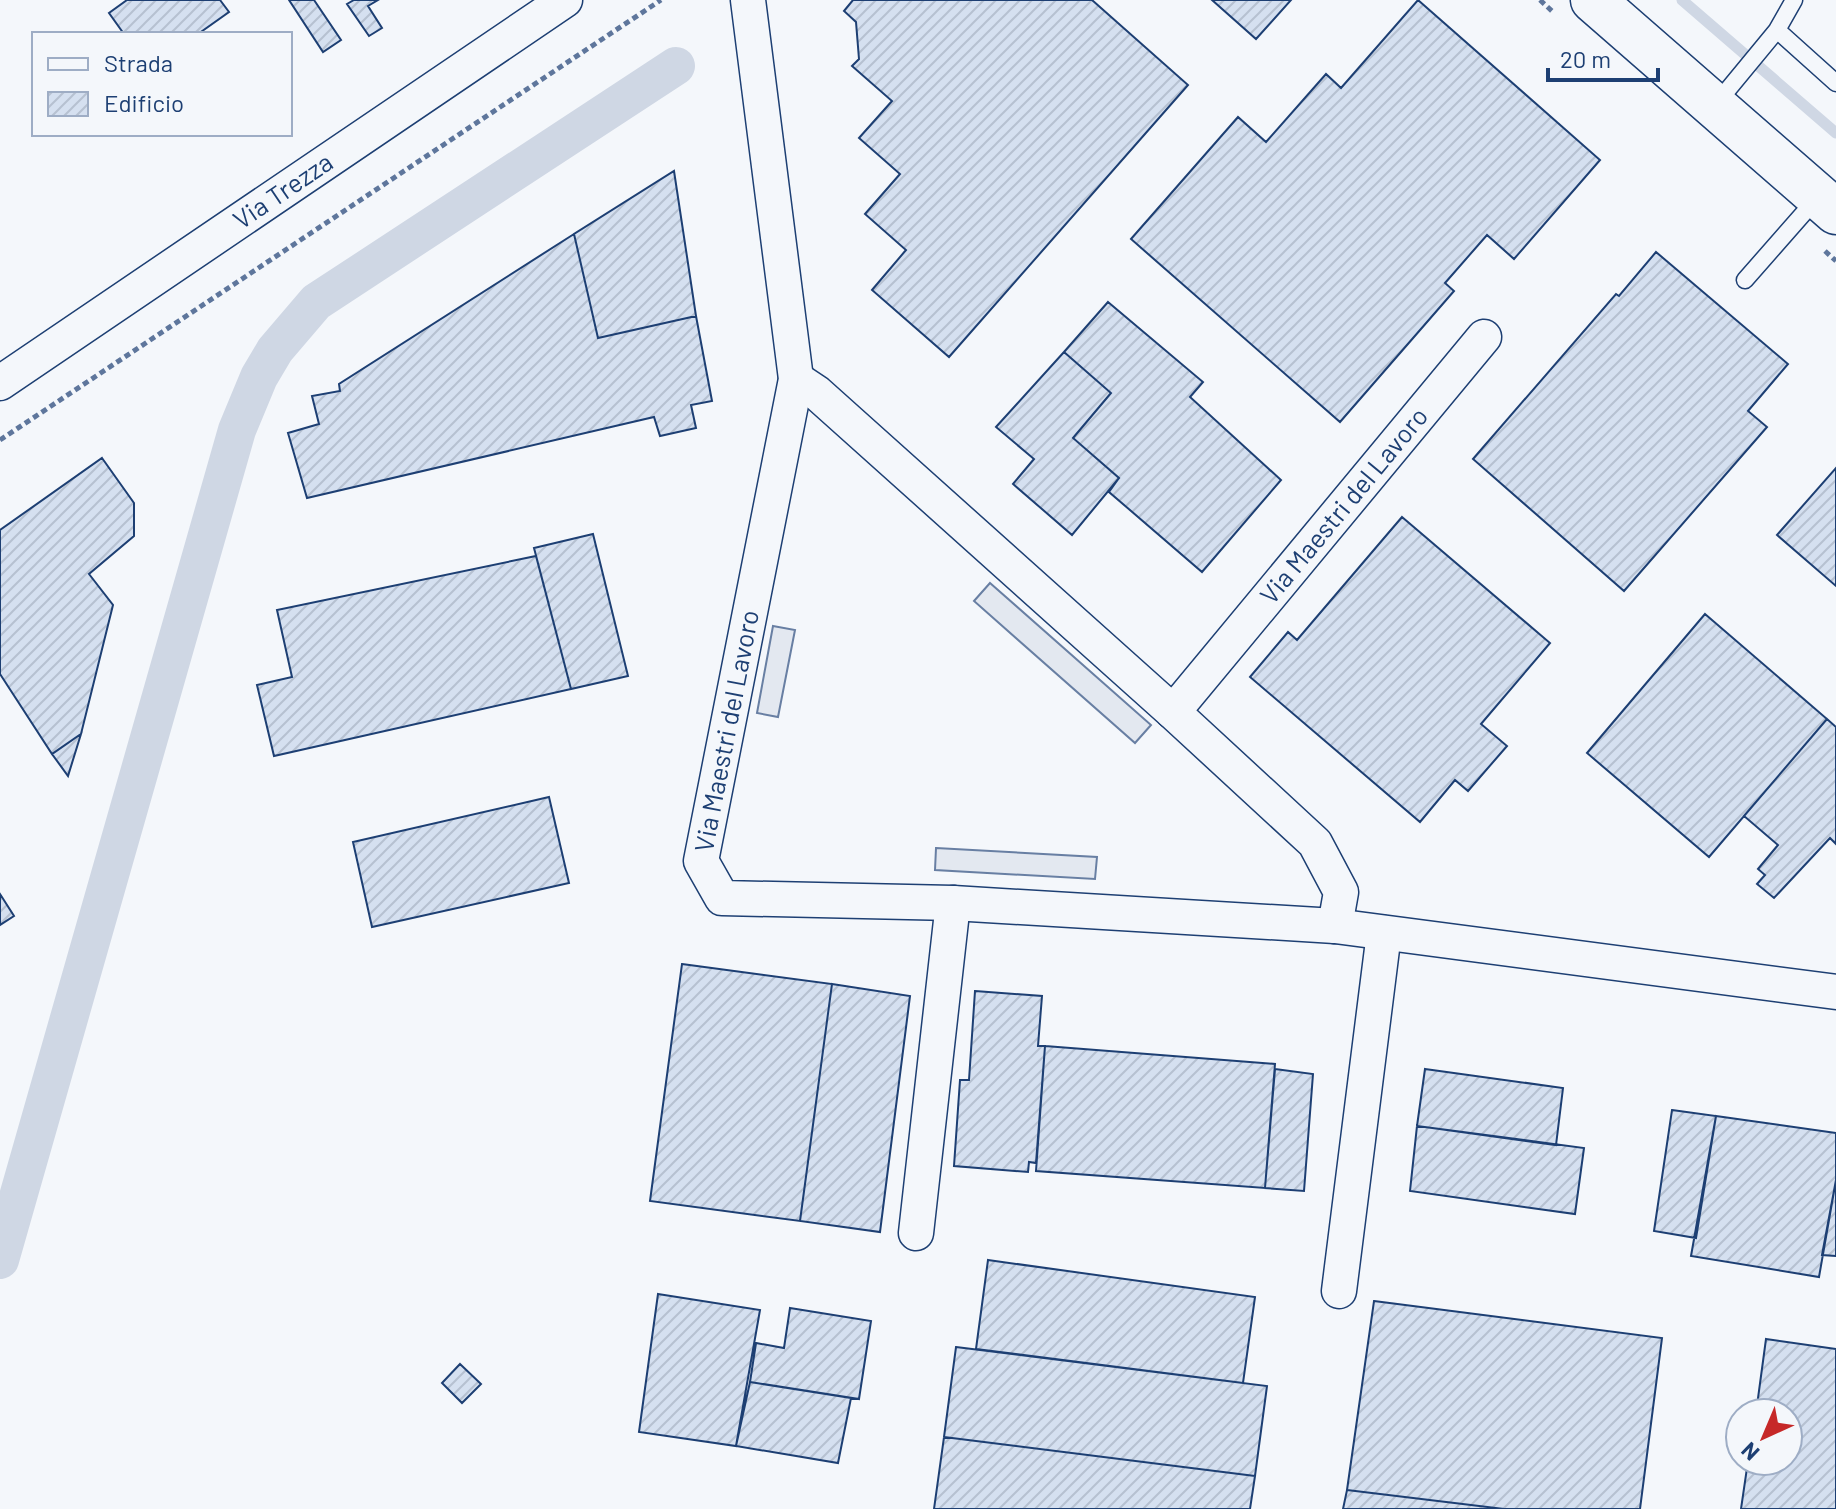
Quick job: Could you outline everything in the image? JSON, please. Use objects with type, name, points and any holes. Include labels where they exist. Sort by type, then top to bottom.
[{"type":"main road","points":[[1593,0],[1827,204]]},
{"type":"street","name":"Via Trezza","points":[[0,383],[565,0]]},
{"type":"street","name":"Via Maestri del Lavoro","points":[[748,0],[796,379],[701,861],[722,898],[953,903],[1335,926],[1836,992]]},
{"type":"street","name":"Via Maestri del Lavoro","points":[[1173,712],[1484,337]]},
{"type":"street","points":[[796,379],[817,393],[1315,843],[1341,892],[1335,926]]},
{"type":"street","points":[[916,1233],[953,903]]},
{"type":"street","points":[[1339,1291],[1384,933]]},
{"type":"lane","points":[[1715,105],[1777,30],[1794,0]]},
{"type":"lane","points":[[1777,30],[1836,83]]},
{"type":"lane","points":[[1745,280],[1827,204]]},
{"type":"path","points":[[0,440],[661,0]]},
{"type":"shaded area","points":[[990,583],[1151,725],[1135,743],[974,601]]},
{"type":"shaded area","points":[[773,626],[795,630],[778,717],[757,713]]},
{"type":"shaded area","points":[[936,848],[1097,857],[1095,879],[935,870]]},
{"type":"building","points":[[127,0],[220,0],[229,12],[201,32],[123,32],[109,13]]},
{"type":"building","points":[[289,0],[314,0],[341,40],[323,52]]},
{"type":"building","points":[[354,0],[378,0],[368,6],[382,28],[369,36],[347,4]]},
{"type":"building","points":[[853,0],[1092,0],[1188,85],[949,357],[872,290],[906,250],[865,214],[900,174],[859,138],[892,101],[852,66],[859,59],[856,22],[844,11]]},
{"type":"building","points":[[1212,0],[1291,0],[1256,39]]},
{"type":"building","points":[[1418,0],[1600,160],[1514,259],[1487,235],[1445,283],[1454,291],[1340,422],[1131,239],[1238,117],[1266,142],[1326,74],[1341,88]]},
{"type":"building","points":[[674,171],[696,316],[598,338],[574,234]]},
{"type":"building","points":[[574,234],[598,338],[696,316],[712,401],[691,405],[696,428],[660,436],[654,417],[307,498],[288,433],[319,424],[312,396],[340,391],[339,384]]},
{"type":"building","points":[[1656,252],[1788,364],[1748,411],[1767,427],[1624,591],[1473,459]]},
{"type":"building","points":[[1108,302],[1203,382],[1190,397],[1281,480],[1202,572],[1109,492],[1119,478],[1073,438],[1111,393],[1064,352]]},
{"type":"building","points":[[1064,352],[1111,393],[1073,438],[1119,478],[1072,535],[1013,484],[1034,459],[996,427]]},
{"type":"building","points":[[102,458],[134,503],[134,536],[89,574],[113,605],[81,734],[52,754],[0,674],[0,530]]},
{"type":"building","points":[[1836,468],[1836,586],[1777,535]]},
{"type":"building","points":[[1402,517],[1550,643],[1481,724],[1507,746],[1468,791],[1455,780],[1420,822],[1250,677],[1288,632],[1297,640]]},
{"type":"building","points":[[593,534],[628,676],[571,689],[534,548]]},
{"type":"building","points":[[536,556],[571,689],[274,756],[257,685],[292,677],[277,610]]},
{"type":"building","points":[[1705,614],[1827,719],[1709,857],[1587,753]]},
{"type":"building","points":[[1827,719],[1836,727],[1836,844],[1830,838],[1774,898],[1757,884],[1765,875],[1758,869],[1778,845],[1744,816]]},
{"type":"building","points":[[81,734],[68,776],[52,754]]},
{"type":"building","points":[[549,797],[569,883],[372,927],[353,842]]},
{"type":"building","points":[[0,894],[14,916],[0,925]]},
{"type":"building","points":[[682,964],[832,984],[800,1221],[650,1201]]},
{"type":"building","points":[[832,984],[910,996],[880,1232],[800,1221]]},
{"type":"building","points":[[975,991],[1042,996],[1038,1046],[1045,1046],[1036,1163],[1029,1162],[1028,1172],[954,1166],[960,1080],[969,1080]]},
{"type":"building","points":[[1045,1046],[1275,1064],[1265,1188],[1036,1171]]},
{"type":"building","points":[[1275,1069],[1313,1074],[1304,1191],[1265,1188]]},
{"type":"building","points":[[1425,1069],[1563,1088],[1556,1145],[1417,1126]]},
{"type":"building","points":[[1672,1110],[1716,1116],[1696,1238],[1654,1231]]},
{"type":"building","points":[[1716,1116],[1836,1133],[1836,1180],[1819,1277],[1691,1256]]},
{"type":"building","points":[[1417,1126],[1584,1148],[1575,1214],[1410,1191]]},
{"type":"building","points":[[1836,1180],[1836,1256],[1822,1255]]},
{"type":"building","points":[[988,1260],[1255,1297],[1243,1383],[976,1349]]},
{"type":"building","points":[[658,1294],[760,1310],[736,1446],[639,1432]]},
{"type":"building","points":[[1374,1301],[1662,1338],[1640,1509],[1504,1509],[1347,1490]]},
{"type":"building","points":[[790,1308],[871,1321],[859,1399],[750,1382],[756,1343],[784,1348]]},
{"type":"building","points":[[1766,1339],[1836,1349],[1836,1509],[1741,1509],[1746,1477],[1804,1477],[1804,1397],[1758,1397]]},
{"type":"building","points":[[956,1347],[1267,1386],[1255,1476],[944,1437]]},
{"type":"building","points":[[460,1364],[481,1384],[462,1403],[442,1383]]},
{"type":"building","points":[[750,1382],[851,1398],[838,1463],[736,1446]]},
{"type":"building","points":[[944,1437],[1255,1476],[1250,1509],[934,1509]]},
{"type":"building","points":[[1347,1490],[1504,1509],[1343,1509]]},
{"type":"waterway","points":[[1682,0],[1836,133]]},
{"type":"waterway","points":[[0,1260],[237,430],[259,377],[275,350],[316,302],[676,66]]}]
